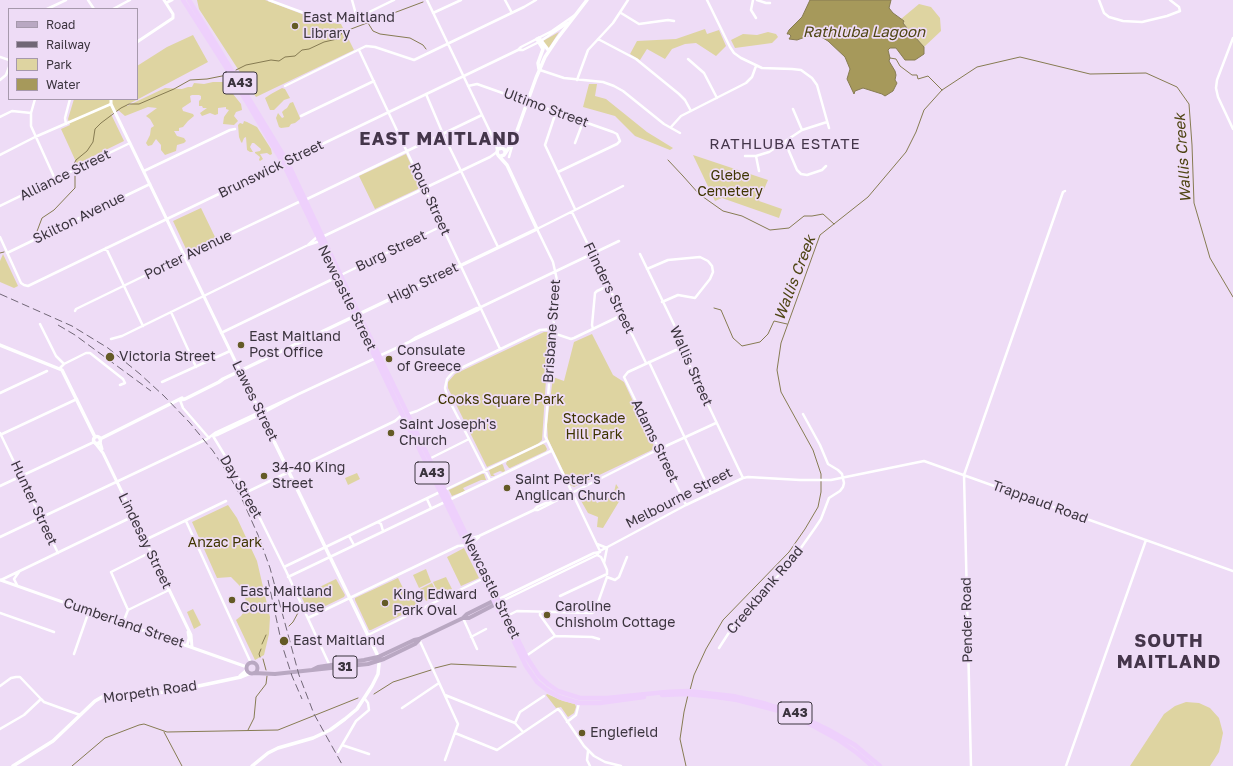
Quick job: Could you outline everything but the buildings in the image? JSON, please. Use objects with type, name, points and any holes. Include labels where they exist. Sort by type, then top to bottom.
[{"type":"highway","name":"A43","points":[[183,0],[266,129]]},
{"type":"highway","name":"A43","points":[[189,0],[266,129]]},
{"type":"highway","points":[[194,0],[195,9]]},
{"type":"highway","name":"Newcastle Street","points":[[266,129],[285,162],[377,357],[429,459],[467,542],[524,657],[548,684],[566,695],[580,701]]},
{"type":"highway","name":"Newcastle Street","points":[[377,357],[403,406],[409,426],[443,491]]},
{"type":"highway","name":"Newcastle Street","points":[[467,542],[483,578],[507,616],[524,657]]},
{"type":"highway","name":"A43","points":[[580,701],[678,693],[696,693],[747,699],[775,706],[794,713],[842,737],[859,748],[880,766]]},
{"type":"highway","name":"A43","points":[[696,693],[737,700],[783,712],[804,721],[837,739],[872,766]]},
{"type":"main road","name":"Brunswick Street","points":[[577,14],[587,0]]},
{"type":"main road","points":[[505,154],[514,140],[527,101],[548,51],[577,14]]},
{"type":"main road","points":[[539,40],[548,51]]},
{"type":"main road","points":[[539,40],[543,50],[538,63],[539,70]]},
{"type":"main road","points":[[500,152],[509,146]]},
{"type":"main road","name":"Brisbane Street","points":[[500,152],[505,154],[507,165]]},
{"type":"main road","name":"Brisbane Street","points":[[500,152],[537,229]]},
{"type":"main road","name":"High Street","points":[[95,443],[218,380],[240,371],[537,229]]},
{"type":"main road","points":[[0,345],[46,364],[60,368],[65,373],[95,437],[95,443]]},
{"type":"main road","name":"Lawes Street","points":[[240,371],[368,635],[378,659]]},
{"type":"main road","points":[[95,437],[98,437],[100,440]]},
{"type":"main road","name":"Melbourne Street","points":[[253,673],[275,674],[312,670],[330,666],[360,665],[415,644],[419,639],[463,618],[469,618],[497,602]]},
{"type":"main road","points":[[252,766],[260,758],[278,748],[313,738],[330,730],[351,714],[365,699],[376,679],[379,669],[378,659]]},
{"type":"main road","points":[[251,663],[255,663],[264,673]]},
{"type":"main road","name":"31","points":[[247,668],[251,663]]},
{"type":"main road","points":[[247,668],[253,673],[257,670],[257,666]]},
{"type":"main road","name":"Morpeth Road","points":[[237,678],[247,668]]},
{"type":"main road","name":"Morpeth Road","points":[[13,766],[53,741],[95,700],[102,697],[113,694],[170,692],[237,678],[253,673]]},
{"type":"street","points":[[49,8],[66,0]]},
{"type":"street","points":[[115,8],[130,0]]},
{"type":"street","points":[[138,41],[174,17],[165,2],[172,0]]},
{"type":"street","points":[[270,0],[323,20],[341,21],[357,18],[394,0]]},
{"type":"street","points":[[352,0],[357,18]]},
{"type":"street","name":"Brisbane Street","points":[[427,0],[500,152]]},
{"type":"street","points":[[433,13],[461,0]]},
{"type":"street","points":[[505,0],[512,13]]},
{"type":"street","points":[[285,86],[370,46],[414,60],[531,4],[536,0]]},
{"type":"street","points":[[577,80],[588,50],[621,13],[628,0]]},
{"type":"street","points":[[707,0],[726,41],[734,53],[756,66],[801,70],[812,78],[817,85],[829,128]]},
{"type":"street","points":[[753,0],[751,10],[756,18]]},
{"type":"street","points":[[757,0],[770,3]]},
{"type":"street","points":[[1099,0],[1104,13],[1108,17],[1123,21],[1142,22],[1180,11],[1179,7],[1170,0]]},
{"type":"street","points":[[621,13],[640,24],[668,20],[674,21]]},
{"type":"street","name":"Brunswick Street","points":[[539,40],[577,14]]},
{"type":"street","name":"Brunswick Street","points":[[7,252],[21,283],[24,286],[29,285],[518,50],[523,50],[570,22]]},
{"type":"street","points":[[1233,38],[1217,80],[1217,92],[1233,128]]},
{"type":"street","points":[[598,39],[636,59],[679,94],[685,100],[691,111]]},
{"type":"street","name":"Rous Street","points":[[360,50],[500,349]]},
{"type":"street","points":[[688,59],[704,73],[717,98]]},
{"type":"street","points":[[671,127],[681,116],[746,83],[752,77],[756,66]]},
{"type":"street","points":[[704,73],[708,69]]},
{"type":"street","points":[[0,80],[6,75],[8,70]]},
{"type":"street","points":[[539,70],[559,77],[604,82],[614,86],[623,91],[664,124],[680,133]]},
{"type":"street","points":[[301,116],[374,81]]},
{"type":"street","name":"Ultimo Street","points":[[468,86],[477,84],[617,134],[620,141],[617,144],[558,172]]},
{"type":"street","points":[[426,94],[443,134],[498,248]]},
{"type":"street","points":[[35,100],[31,113],[31,126],[55,179]]},
{"type":"street","points":[[66,124],[65,118],[70,100]]},
{"type":"street","name":"Lawes Street","points":[[110,100],[240,371]]},
{"type":"street","points":[[0,155],[35,137],[111,104]]},
{"type":"street","points":[[793,109],[802,130]]},
{"type":"street","points":[[0,117],[12,111],[31,113]]},
{"type":"street","points":[[556,112],[545,145],[575,209]]},
{"type":"street","name":"Porter Avenue","points":[[76,311],[76,309],[185,256],[443,134],[482,114]]},
{"type":"street","points":[[576,143],[583,122]]},
{"type":"street","points":[[745,156],[756,156],[770,152],[802,130],[828,122]]},
{"type":"street","points":[[144,171],[235,129]]},
{"type":"street","points":[[509,157],[514,140]]},
{"type":"street","points":[[785,142],[797,170],[801,174],[807,175],[822,170],[826,166]]},
{"type":"street","name":"Alliance Street","points":[[0,206],[130,143]]},
{"type":"street","points":[[110,339],[116,338],[143,326],[321,239],[328,234],[331,234],[500,152]]},
{"type":"street","points":[[756,156],[759,172]]},
{"type":"street","name":"Skilton Avenue","points":[[7,252],[150,184]]},
{"type":"street","name":"High Street","points":[[537,229],[623,186]]},
{"type":"street","points":[[964,475],[1063,192],[1065,191]]},
{"type":"street","name":"Flinders Street","points":[[572,212],[711,493]]},
{"type":"street","name":"Burg Street","points":[[222,333],[442,226]]},
{"type":"street","name":"Brisbane Street","points":[[537,229],[553,262],[556,272],[557,286],[544,431],[546,441],[600,552]]},
{"type":"street","points":[[0,237],[7,252]]},
{"type":"street","points":[[308,245],[316,239],[321,239]]},
{"type":"street","points":[[0,537],[195,445],[216,432],[261,413],[619,241]]},
{"type":"street","points":[[106,248],[143,326]]},
{"type":"street","name":"Wallis Street","points":[[640,254],[682,343],[681,350],[743,478]]},
{"type":"street","points":[[647,269],[668,260],[700,257],[708,261],[712,266],[713,272],[710,279],[695,298],[678,295],[662,302]]},
{"type":"street","points":[[593,329],[592,325],[595,293],[608,286]]},
{"type":"street","points":[[171,312],[196,367]]},
{"type":"street","points":[[490,480],[447,396],[446,383],[449,376],[453,372],[540,330],[553,331],[574,338],[622,314]]},
{"type":"street","points":[[40,324],[56,356],[64,364]]},
{"type":"street","points":[[648,363],[676,350],[681,350]]},
{"type":"street","points":[[162,382],[230,351]]},
{"type":"street","points":[[60,368],[64,364],[86,353],[89,353],[123,379],[125,382],[120,385]]},
{"type":"street","name":"Adams Street","points":[[648,363],[628,372],[624,377],[686,505]]},
{"type":"street","points":[[0,393],[47,371]]},
{"type":"street","points":[[247,492],[447,396]]},
{"type":"street","points":[[0,434],[77,399]]},
{"type":"street","name":"Day Street","points":[[180,400],[183,408],[210,437],[247,492],[330,666]]},
{"type":"street","points":[[395,421],[417,411]]},
{"type":"street","points":[[802,414],[820,445],[828,464],[838,470],[842,474],[843,478]]},
{"type":"street","points":[[308,618],[534,510],[538,510],[572,492],[716,423]]},
{"type":"street","name":"Hunter Street","points":[[0,434],[58,553]]},
{"type":"street","points":[[429,459],[469,439]]},
{"type":"street","name":"Lindesay Street","points":[[100,440],[103,453],[192,637],[192,647]]},
{"type":"street","points":[[284,567],[546,441]]},
{"type":"street","points":[[0,486],[95,443]]},
{"type":"street","name":"Lindesay Street","points":[[95,443],[103,453]]},
{"type":"street","points":[[288,577],[551,451]]},
{"type":"street","name":"Trappaud Road","points":[[843,478],[924,462],[1233,570]]},
{"type":"street","name":"Pender Road","points":[[964,475],[971,766]]},
{"type":"street","name":"Melbourne Street","points":[[497,602],[597,555],[607,548],[686,505],[748,476],[813,480],[843,478]]},
{"type":"street","name":"Creekbank Road","points":[[719,648],[737,620],[792,562],[821,518],[829,498],[843,487],[843,478]]},
{"type":"street","points":[[427,499],[431,508]]},
{"type":"street","points":[[145,540],[226,501]]},
{"type":"street","points":[[0,580],[134,516]]},
{"type":"street","points":[[186,521],[251,663]]},
{"type":"street","points":[[378,522],[381,524],[383,531]]},
{"type":"street","points":[[349,536],[354,545]]},
{"type":"street","points":[[458,546],[479,536]]},
{"type":"street","points":[[1066,766],[1146,540]]},
{"type":"street","points":[[597,544],[607,548],[604,563]]},
{"type":"street","points":[[128,610],[111,572],[151,552]]},
{"type":"street","name":"Melbourne Street","points":[[497,602],[594,553],[600,552]]},
{"type":"street","points":[[507,616],[517,611],[592,613],[595,610],[608,570],[601,557],[597,555]]},
{"type":"street","points":[[607,575],[615,580],[619,578],[627,557]]},
{"type":"street","points":[[18,585],[15,582],[15,577],[21,570]]},
{"type":"street","points":[[560,596],[607,575]]},
{"type":"street","points":[[368,635],[483,578]]},
{"type":"street","name":"Cumberland Street","points":[[0,580],[18,585],[247,668]]},
{"type":"street","points":[[123,623],[128,610],[169,590]]},
{"type":"street","points":[[74,654],[89,611]]},
{"type":"street","points":[[540,612],[540,615],[555,636]]},
{"type":"street","points":[[0,614],[54,632]]},
{"type":"street","points":[[463,618],[477,649]]},
{"type":"street","name":"Lindesay Street","points":[[187,646],[189,638],[188,629]]},
{"type":"street","points":[[471,637],[486,629]]},
{"type":"street","points":[[524,657],[555,636],[599,638]]},
{"type":"street","points":[[419,639],[458,724],[445,760]]},
{"type":"street","points":[[0,686],[11,678],[20,677],[44,702],[80,714]]},
{"type":"street","points":[[402,708],[439,683]]},
{"type":"street","points":[[445,695],[515,723],[523,732]]},
{"type":"street","points":[[515,723],[520,712],[544,696]]},
{"type":"street","points":[[0,729],[24,715],[41,699]]},
{"type":"street","points":[[338,752],[356,721],[369,710],[368,703],[365,699]]},
{"type":"street","points":[[567,722],[576,715],[580,701]]},
{"type":"street","points":[[455,733],[496,750],[557,710],[560,710],[588,751],[605,762],[620,766]]},
{"type":"street","points":[[342,745],[369,754]]},
{"type":"street","points":[[588,751],[587,760],[590,766]]},
{"type":"green space","points":[[197,0],[265,0],[323,22],[341,24],[354,50],[256,97],[199,9]]},
{"type":"green space","points":[[919,4],[931,7],[940,18],[941,31],[924,47],[901,19]]},
{"type":"green space","points":[[705,29],[707,34],[719,30],[726,46],[716,56],[696,43],[685,44],[672,49],[665,59],[647,49],[640,60],[630,54],[637,41],[676,39]]},
{"type":"green space","points":[[559,32],[548,49],[543,41]]},
{"type":"green space","points":[[768,32],[776,34],[778,37],[772,43],[735,48],[731,40],[743,34],[757,35]]},
{"type":"green space","points":[[193,35],[208,62],[138,99],[138,65],[167,47]]},
{"type":"green space","points":[[213,82],[226,82],[232,84],[233,94],[241,104],[242,110],[236,112],[234,116],[238,121],[234,125],[223,124],[224,117],[229,110],[226,109],[226,107],[218,108],[218,114],[215,115],[210,113],[202,116],[200,113],[207,108],[199,106],[201,96],[190,96],[191,102],[182,108],[183,111],[193,114],[194,116],[183,127],[179,128],[179,131],[174,131],[177,136],[184,138],[186,141],[177,145],[176,151],[165,155],[161,150],[161,145],[156,139],[152,145],[148,146],[146,143],[150,135],[151,128],[154,126],[150,119],[146,116],[157,108],[148,107],[125,116],[118,110],[111,114],[124,141],[77,164],[61,129],[70,125],[68,119],[74,100],[136,100],[127,106],[165,88],[182,89],[192,87],[194,83],[204,84]]},
{"type":"green space","points":[[589,84],[597,84],[595,96],[606,99],[647,132],[673,148],[670,150],[635,136],[615,116],[583,107]]},
{"type":"green space","points":[[282,88],[285,89],[290,98],[284,100],[274,110],[270,110],[265,98]]},
{"type":"green space","points":[[293,102],[300,119],[291,124],[289,127],[279,127],[276,118],[278,113],[282,118],[284,117],[282,112],[290,103]]},
{"type":"green space","points":[[244,121],[257,127],[271,149],[272,154],[260,154],[263,159],[260,161],[260,157],[255,152],[260,151],[261,149],[254,143],[252,143],[250,147],[253,152],[247,150],[246,137],[242,143],[239,137],[238,125],[240,123],[243,124]]},
{"type":"green space","points":[[406,154],[421,186],[420,188],[375,209],[359,176]]},
{"type":"green space","name":"Glebe Cemetery","points":[[693,155],[768,180],[759,201],[782,209],[779,218],[722,198],[715,201]]},
{"type":"green space","points":[[201,208],[216,239],[189,252],[187,251],[173,221]]},
{"type":"green space","points":[[3,254],[18,286],[14,288],[0,282],[0,261]]},
{"type":"green space","name":"Cooks Square Park","points":[[544,332],[549,334],[542,440],[538,444],[487,467],[448,388],[448,382],[455,374]]},
{"type":"green space","name":"Stockade Hill Park","points":[[592,334],[613,375],[624,382],[654,446],[652,450],[574,487],[570,485],[548,439],[547,424],[553,377],[564,381],[574,342]]},
{"type":"green space","points":[[543,444],[547,449],[546,451],[510,468],[506,464],[507,461]]},
{"type":"green space","points":[[502,464],[505,471],[500,471],[493,474],[495,476],[491,476],[489,470]]},
{"type":"green space","points":[[357,473],[360,479],[348,485],[345,478]]},
{"type":"green space","points":[[484,474],[486,480],[481,480],[463,488],[465,491],[452,496],[449,490]]},
{"type":"green space","points":[[616,484],[623,495],[603,528],[597,527],[598,517],[588,513],[580,499],[589,490],[597,503],[613,496]]},
{"type":"green space","name":"Anzac Park","points":[[228,505],[237,518],[257,561],[270,617],[269,634],[264,655],[255,660],[236,620],[246,609],[245,593],[231,577],[217,578],[192,522]]},
{"type":"green space","points":[[464,548],[479,578],[461,586],[447,557]]},
{"type":"green space","points":[[426,569],[431,582],[419,588],[413,575]]},
{"type":"green space","points":[[446,577],[452,589],[439,595],[433,582]]},
{"type":"green space","points":[[398,578],[408,598],[415,595],[420,606],[369,630],[355,598]]},
{"type":"green space","points":[[336,579],[345,595],[344,597],[311,613],[309,612],[301,596]]},
{"type":"green space","points":[[432,583],[438,595],[426,601],[420,589]]},
{"type":"green space","points":[[193,609],[201,625],[194,629],[187,612]]},
{"type":"green space","points":[[547,694],[563,701],[575,704],[576,707],[574,713],[568,717],[561,707],[556,708],[546,695]]},
{"type":"green space","points":[[1186,702],[1199,703],[1210,708],[1219,718],[1223,733],[1219,752],[1210,766],[1130,766],[1164,714],[1175,706]]},
{"type":"water","name":"Rathluba Lagoon","points":[[810,0],[891,0],[889,8],[904,21],[903,23],[924,47],[924,54],[915,60],[905,60],[896,48],[890,48],[888,50],[890,58],[889,61],[895,71],[895,80],[897,83],[893,91],[885,96],[863,88],[855,91],[854,94],[847,79],[850,69],[845,57],[828,41],[818,35],[808,36],[797,40],[789,39],[791,36],[787,34],[789,30],[802,17]]},
{"type":"waterway","points":[[236,70],[246,65],[271,60],[279,61],[285,57],[295,56],[302,50],[337,39],[343,32],[423,2]]},
{"type":"waterway","points":[[368,23],[373,31],[380,34],[410,38],[423,45],[426,49]]},
{"type":"waterway","name":"Wallis Creek","points":[[690,690],[694,675],[706,649],[723,620],[789,552],[818,507],[821,492],[821,474],[813,450],[781,392],[777,370],[781,343],[820,235],[868,197],[906,152],[916,132],[924,110],[942,90],[977,67],[1020,57],[1090,74],[1146,73],[1177,87],[1189,104],[1194,203],[1210,258],[1233,297]]},
{"type":"waterway","points":[[890,58],[896,59],[900,66],[912,75],[917,75],[918,79],[928,76],[942,90]]},
{"type":"waterway","points":[[73,166],[76,160],[87,151],[93,142],[95,129],[121,108],[129,104],[139,104],[174,89],[190,80],[207,79],[227,75]]},
{"type":"waterway","points":[[668,160],[699,194],[723,211],[742,216],[770,230],[789,228],[804,216],[823,214],[834,224]]},
{"type":"waterway","points":[[36,234],[42,218],[54,210],[75,188],[75,176]]},
{"type":"waterway","points":[[0,253],[4,252]]},
{"type":"waterway","points":[[714,308],[721,310],[733,338],[742,346],[760,342],[768,334],[774,321],[787,324]]},
{"type":"waterway","points":[[289,626],[299,611]]},
{"type":"waterway","points":[[262,644],[266,635]]},
{"type":"waterway","points":[[260,657],[259,654],[261,649]]},
{"type":"waterway","points":[[263,659],[266,670]]},
{"type":"waterway","points":[[435,668],[451,664],[516,667]]},
{"type":"waterway","points":[[374,694],[393,682],[431,670]]},
{"type":"waterway","points":[[248,730],[254,718],[256,697],[266,684],[267,676]]},
{"type":"waterway","name":"Wallis Creek","points":[[686,766],[680,739],[688,695]]},
{"type":"waterway","points":[[72,766],[105,738],[139,725],[144,724],[167,732],[278,730],[358,698]]},
{"type":"waterway","points":[[164,732],[182,766]]},
{"type":"railway","points":[[0,294],[72,326],[108,348],[164,396],[190,423],[213,451],[241,497],[258,535],[270,568],[299,675],[314,714],[343,766]]},
{"type":"railway","points":[[58,325],[75,335],[151,391]]},
{"type":"railway","points":[[268,580],[282,645],[292,676],[302,699]]},
{"type":"place","name":"East Maitland Library","points":[[295,26]]},
{"type":"place","name":"East Maitland Post Office","points":[[241,345]]},
{"type":"place","name":"Victoria Street","points":[[110,357]]},
{"type":"place","name":"Consulate of Greece","points":[[389,359]]},
{"type":"place","name":"Saint Joseph's Church","points":[[391,433]]},
{"type":"place","name":"34-40 King Street","points":[[264,476]]},
{"type":"place","name":"Saint Peter's Anglican Church","points":[[507,488]]},
{"type":"place","name":"East Maitland Court House","points":[[232,600]]},
{"type":"place","name":"King Edward Park Oval","points":[[385,603]]},
{"type":"place","name":"Caroline Chisholm Cottage","points":[[547,615]]},
{"type":"place","name":"East Maitland","points":[[284,641]]},
{"type":"place","name":"Englefield","points":[[582,733]]},
{"type":"district","name":"EAST MAITLAND","points":[[440,139]]},
{"type":"district","name":"RATHLUBA ESTATE","points":[[785,144]]},
{"type":"district","name":"SOUTH MAITLAND","points":[[1169,651]]}]
